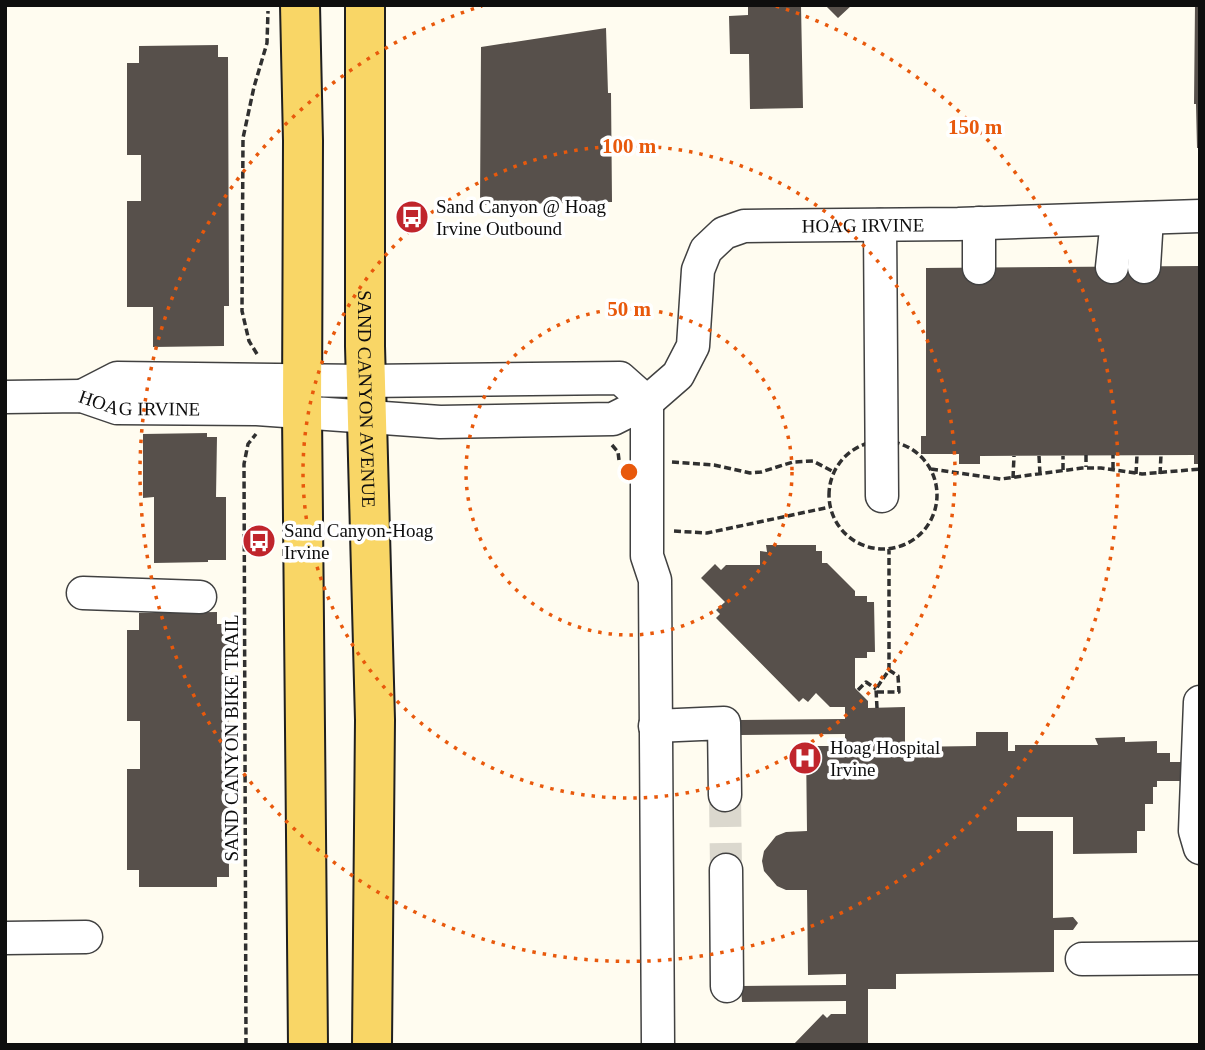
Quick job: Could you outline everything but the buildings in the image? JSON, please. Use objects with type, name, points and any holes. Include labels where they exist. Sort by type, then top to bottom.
[{"type":"main road","points":[[300,5],[307,1045]]},
{"type":"main road","name":"SAND CANYON AVENUE","points":[[365,5],[367,398],[374,720],[372,1045]]},
{"type":"street","name":"HOAG IRVINE","points":[[5,397],[82,396],[117,378],[302,411],[367,398],[440,422],[613,419],[647,401],[678,374],[693,346],[698,270],[706,250],[724,233],[744,226],[968,224],[1200,216]]},
{"type":"street","points":[[1132,219],[1144,267]]},
{"type":"street","points":[[1112,267],[1132,219]]},
{"type":"street","points":[[968,224],[969,268]]},
{"type":"street","points":[[880,225],[883,496]]},
{"type":"street","points":[[647,401],[648,556],[655,580],[658,1045]]},
{"type":"street","points":[[83,593],[200,597]]},
{"type":"street","points":[[1199,713],[1195,838],[1200,848]]},
{"type":"street","points":[[655,726],[724,723],[725,795]]},
{"type":"street","points":[[726,870],[727,986]]},
{"type":"street","points":[[5,938],[86,937]]},
{"type":"street","points":[[1082,958],[1200,958]]},
{"type":"path","points":[[257,354],[249,341],[242,311],[243,138],[267,43],[268,5]]},
{"type":"path","name":"SAND CANYON BIKE TRAIL","points":[[246,1045],[244,464],[248,444],[256,434],[302,411]]},
{"type":"path","points":[[609,443],[618,452],[619,463],[691,463],[750,473],[793,462],[813,461],[834,472]]},
{"type":"path","points":[[1113,455],[1113,469]]},
{"type":"path","points":[[1136,474],[1137,455]]},
{"type":"path","points":[[1160,474],[1161,455]]},
{"type":"path","points":[[1013,478],[1014,456]]},
{"type":"path","points":[[1039,456],[1040,474]]},
{"type":"path","points":[[1063,456],[1063,470]]},
{"type":"path","points":[[1086,456],[1086,468]]},
{"type":"path","points":[[931,468],[1001,479],[1086,468],[1113,469],[1136,474],[1200,469]]},
{"type":"path","points":[[647,530],[707,533],[830,508]]},
{"type":"path","points":[[877,708],[876,691],[890,670],[889,549]]},
{"type":"path","points":[[858,690],[866,682],[876,691],[899,692],[898,676],[890,670]]},
{"type":"tunnel","points":[[725,795],[726,870]]},
{"type":"place","name":"Sand Canyon @ Hoag Irvine Outbound","points":[[412,217]]},
{"type":"place","name":"Sand Canyon-Hoag Irvine","points":[[259,541]]},
{"type":"place","name":"Hoag Hospital Irvine","points":[[805,758]]}]
